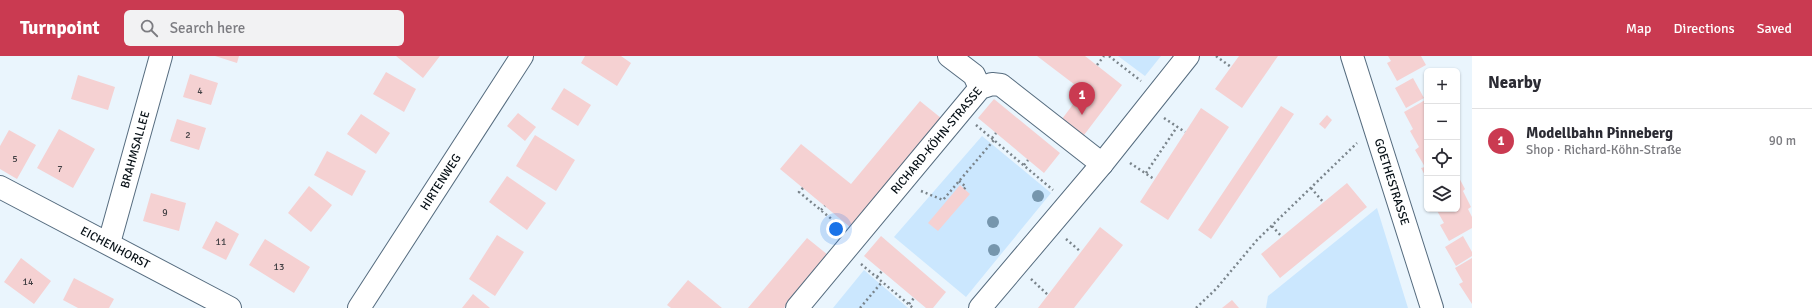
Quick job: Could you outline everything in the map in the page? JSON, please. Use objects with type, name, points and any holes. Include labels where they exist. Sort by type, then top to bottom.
[{"type":"street","name":"BRAHMSALLEE","points":[[109,243],[161,56]]},
{"type":"street","name":"HIRTENWEG","points":[[359,308],[522,56]]},
{"type":"street","points":[[949,56],[974,75],[980,88]]},
{"type":"street","points":[[980,308],[1107,158],[1188,56]]},
{"type":"street","name":"GOETHESTRASSE","points":[[1352,56],[1432,308]]},
{"type":"street","name":"RICHARD-KÖHN-STRASSE","points":[[797,308],[980,88],[992,84],[1001,85],[1107,158]]},
{"type":"street","name":"EICHENHORST","points":[[0,187],[230,308]]},
{"type":"path","points":[[1097,65],[1104,56]]},
{"type":"path","points":[[1109,56],[1159,94]]},
{"type":"path","points":[[1216,56],[1231,67]]},
{"type":"path","points":[[960,112],[1069,203]]},
{"type":"path","points":[[1146,173],[1177,127]]},
{"type":"path","points":[[1198,307],[1216,289],[1257,240],[1365,136],[1376,132]]},
{"type":"path","points":[[902,183],[943,200],[993,139],[996,133]]},
{"type":"path","points":[[1107,158],[1146,173],[1154,179]]},
{"type":"path","points":[[1024,165],[1028,160]]},
{"type":"path","points":[[959,181],[966,187],[964,189]]},
{"type":"path","points":[[803,188],[799,192],[821,210],[877,277],[913,308]]},
{"type":"path","points":[[1311,188],[1324,203]]},
{"type":"path","points":[[821,210],[825,206]]},
{"type":"path","points":[[1272,226],[1282,237]]},
{"type":"path","points":[[877,277],[882,271]]},
{"type":"path","points":[[860,308],[882,282]]},
{"type":"path","points":[[908,304],[914,298]]},
{"type":"shaded area","points":[[1118,56],[1161,56],[1145,76]]},
{"type":"shaded area","points":[[982,136],[1051,193],[966,297],[894,237]]},
{"type":"shaded area","points":[[1377,208],[1408,308],[1266,308],[1268,296]]},
{"type":"shaded area","points":[[864,270],[908,308],[833,308]]},
{"type":"building","points":[[215,56],[239,56],[237,63]]},
{"type":"building","points":[[396,56],[440,56],[423,78]]},
{"type":"building","points":[[585,56],[621,56],[631,63],[617,86],[581,63]]},
{"type":"building","points":[[1037,56],[1085,56],[1122,85],[1081,139],[1059,123],[1083,91]]},
{"type":"building","points":[[1239,56],[1278,56],[1242,108],[1215,89]]},
{"type":"building","points":[[1388,56],[1421,56],[1426,65],[1397,81],[1387,63],[1391,61]]},
{"type":"building","points":[[386,72],[416,89],[404,112],[373,94]]},
{"type":"building","points":[[190,74],[218,83],[211,105],[183,97]]},
{"type":"building","points":[[78,75],[115,87],[108,110],[71,99]]},
{"type":"building","points":[[1413,78],[1424,98],[1406,108],[1395,88]]},
{"type":"building","points":[[564,88],[591,105],[578,126],[551,109]]},
{"type":"building","points":[[994,99],[1060,153],[1044,173],[978,118]]},
{"type":"building","points":[[920,101],[941,118],[850,227],[780,169],[801,144],[851,184]]},
{"type":"building","points":[[1424,101],[1424,165],[1415,150],[1419,147],[1410,131],[1413,129],[1404,112]]},
{"type":"building","points":[[1281,106],[1294,114],[1211,239],[1198,230]]},
{"type":"building","points":[[1201,108],[1229,127],[1168,220],[1140,202]]},
{"type":"building","points":[[518,113],[536,127],[525,141],[507,126]]},
{"type":"building","points":[[361,114],[390,133],[376,154],[347,134]]},
{"type":"building","points":[[1327,115],[1332,120],[1325,129],[1319,124]]},
{"type":"building","points":[[177,119],[206,128],[199,150],[170,141]]},
{"type":"building","points":[[59,129],[95,149],[73,188],[37,168]]},
{"type":"building","points":[[9,130],[36,145],[17,179],[0,169],[0,146]]},
{"type":"building","points":[[535,135],[575,160],[556,191],[516,166]]},
{"type":"building","points":[[327,151],[366,171],[352,196],[314,175]]},
{"type":"building","points":[[507,176],[546,203],[527,230],[489,202]]},
{"type":"building","points":[[1460,180],[1465,189],[1463,191],[1471,207],[1468,209],[1472,217],[1472,228],[1449,241],[1440,225],[1444,223],[1438,212],[1460,212]]},
{"type":"building","points":[[1347,183],[1367,207],[1280,278],[1261,254]]},
{"type":"building","points":[[960,185],[970,194],[938,231],[928,223]]},
{"type":"building","points":[[309,186],[332,205],[311,232],[288,213]]},
{"type":"building","points":[[151,193],[186,203],[179,231],[143,221]]},
{"type":"building","points":[[216,221],[239,234],[226,260],[202,248]]},
{"type":"building","points":[[1100,227],[1123,245],[1074,308],[1038,308]]},
{"type":"building","points":[[497,235],[524,252],[495,296],[469,279]]},
{"type":"building","points":[[881,236],[946,292],[933,308],[926,308],[864,256]]},
{"type":"building","points":[[1463,236],[1472,252],[1472,256],[1456,266],[1445,247]]},
{"type":"building","points":[[807,238],[828,255],[784,308],[748,308]]},
{"type":"building","points":[[265,239],[310,267],[294,293],[249,265]]},
{"type":"building","points":[[21,258],[51,281],[34,304],[4,282]]},
{"type":"building","points":[[1472,258],[1472,304],[1459,284],[1463,282],[1455,268]]},
{"type":"building","points":[[74,278],[114,299],[109,308],[78,308],[63,300]]},
{"type":"building","points":[[688,280],[722,308],[671,308],[667,305]]},
{"type":"building","points":[[473,294],[490,308],[462,308]]},
{"type":"building","points":[[1232,300],[1239,308],[1222,308]]},
{"type":"place","name":"Modellbahn Pinneberg","points":[[1082,115]]}]
